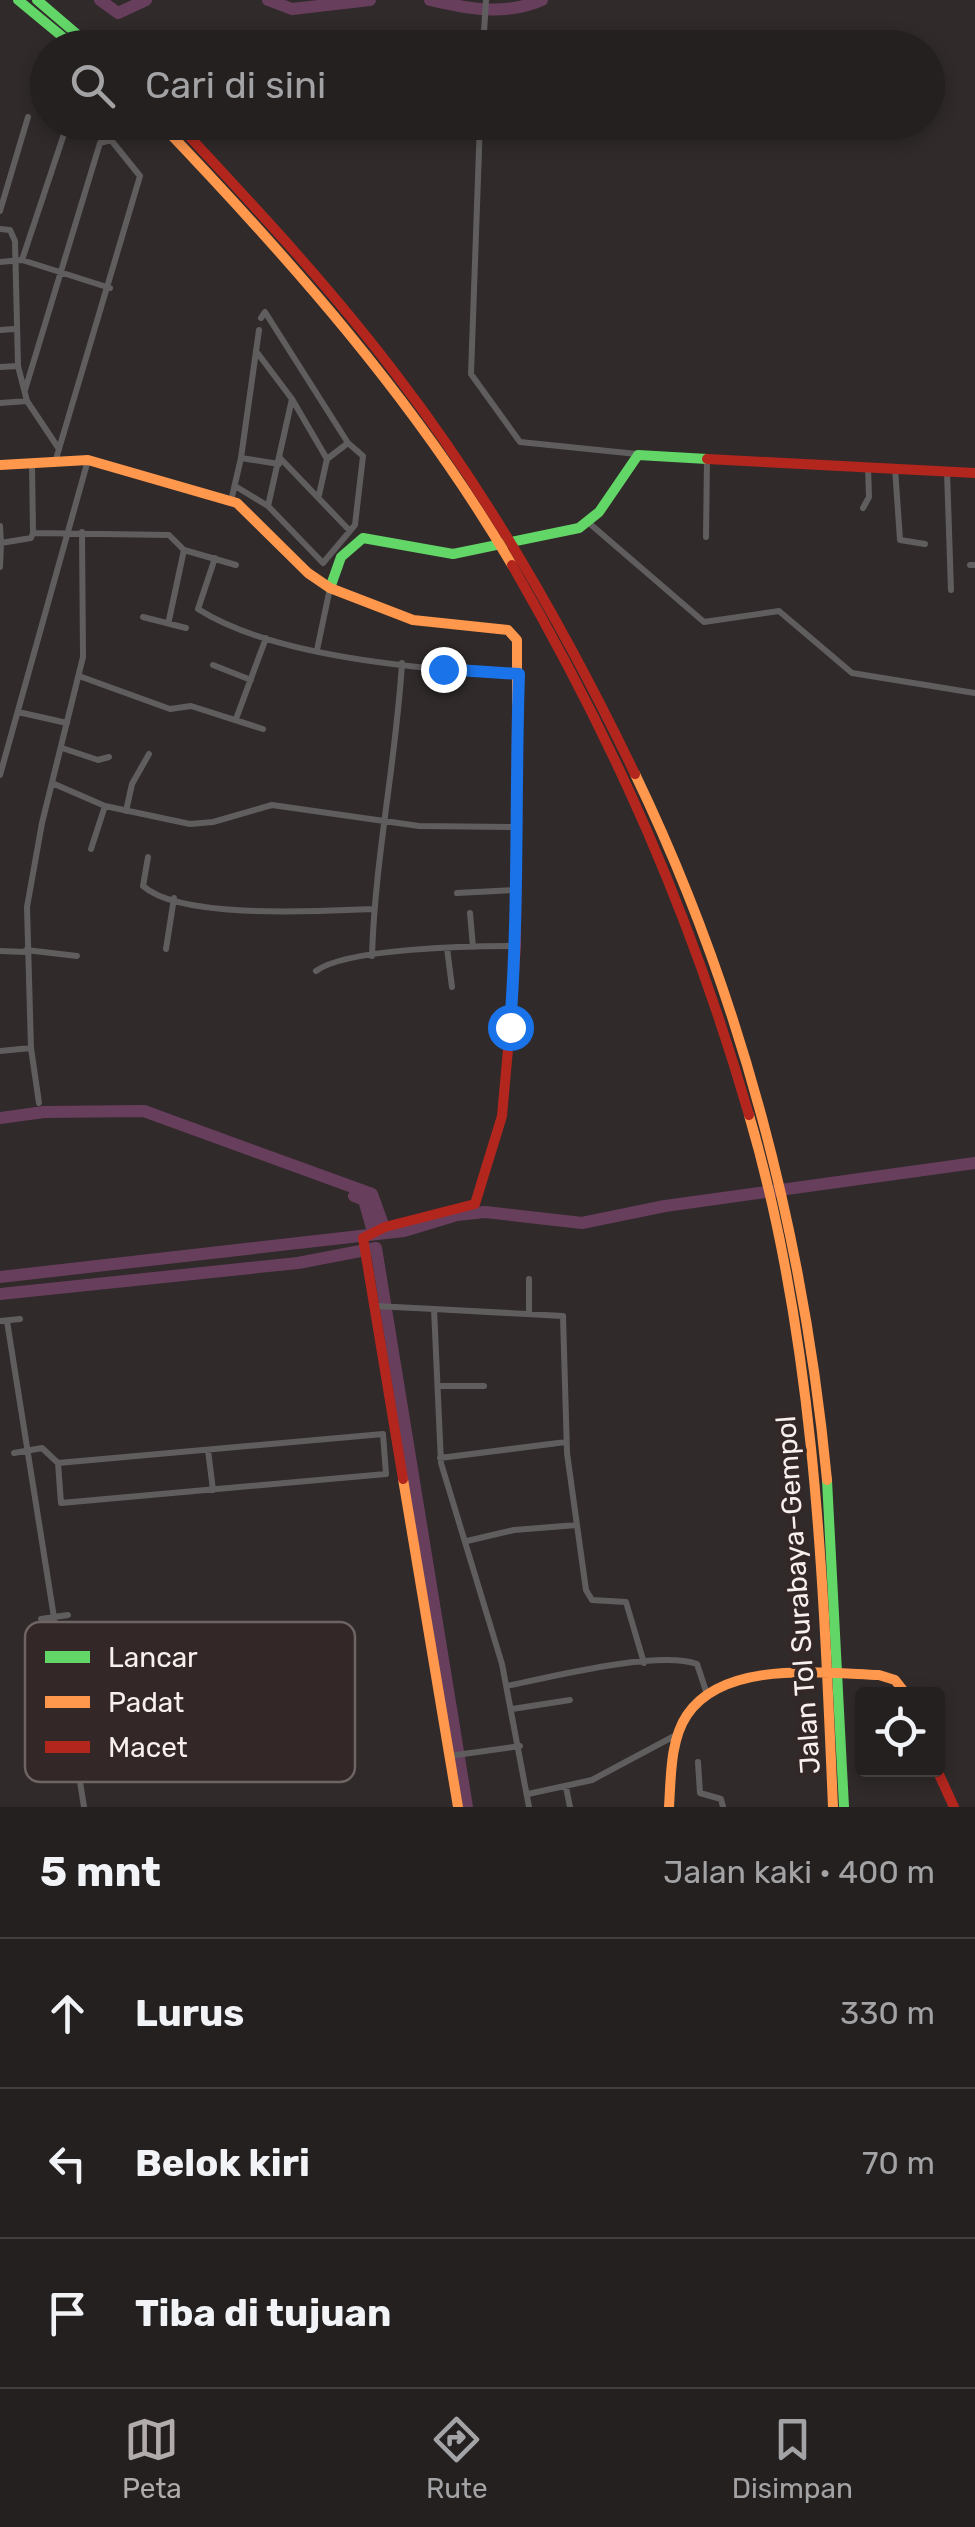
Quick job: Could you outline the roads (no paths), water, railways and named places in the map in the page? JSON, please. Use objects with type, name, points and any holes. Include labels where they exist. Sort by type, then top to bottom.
[{"type":"main road","points":[[18,0],[54,30]]},
{"type":"main road","points":[[37,0],[72,30]]},
{"type":"main road","name":"Jalan Tol Surabaya–Gempol","points":[[177,140],[250,215],[362,345],[483,515],[541,613],[661,856],[734,1060],[776,1192],[815,1464],[833,1807]]},
{"type":"main road","name":"Jalan Tol Surabaya–Gempol","points":[[193,140],[274,223],[379,348],[484,496],[547,599],[624,745],[680,870],[747,1066],[776,1192],[826,1454],[844,1807]]},
{"type":"main road","points":[[0,465],[32,462],[58,454],[231,501],[245,507],[284,550],[330,588],[413,620],[511,631],[517,640],[516,946],[503,1105],[479,1198],[467,1208],[385,1226],[364,1235],[380,1306],[454,1755],[458,1807]]},
{"type":"main road","points":[[330,588],[341,558],[362,538],[377,537],[441,554],[467,552],[589,523],[638,454],[869,474],[895,466],[947,474],[975,473]]},
{"type":"main road","points":[[669,1807],[679,1733],[690,1711],[707,1694],[738,1681],[798,1677],[872,1675],[896,1680],[901,1687]]},
{"type":"main road","points":[[941,1777],[954,1807]]},
{"type":"street","points":[[485,30],[486,2]]},
{"type":"street","points":[[0,211],[28,116]]},
{"type":"street","points":[[58,454],[27,401],[18,366],[13,292],[18,261],[62,140]]},
{"type":"street","points":[[25,390],[100,143],[111,140],[140,176],[58,454]]},
{"type":"street","points":[[479,140],[471,374],[520,442],[638,454]]},
{"type":"street","points":[[0,230],[14,234],[18,261]]},
{"type":"street","points":[[0,262],[18,261],[110,288]]},
{"type":"street","points":[[0,292],[13,292]]},
{"type":"street","points":[[234,486],[268,506],[323,562],[358,516],[363,460],[348,443],[265,312],[260,318]]},
{"type":"street","points":[[0,330],[14,329]]},
{"type":"street","points":[[231,501],[242,458],[258,330]]},
{"type":"street","points":[[256,352],[292,399],[327,458],[319,496]]},
{"type":"street","points":[[0,367],[18,366]]},
{"type":"street","points":[[268,506],[292,399]]},
{"type":"street","points":[[0,403],[27,401]]},
{"type":"street","points":[[327,458],[348,443]]},
{"type":"street","points":[[242,458],[280,461],[350,531]]},
{"type":"street","points":[[0,774],[88,460]]},
{"type":"street","points":[[1,543],[31,538],[33,534],[32,462]]},
{"type":"street","points":[[706,537],[707,462]]},
{"type":"street","points":[[895,466],[900,540],[925,544]]},
{"type":"street","points":[[863,508],[869,474]]},
{"type":"street","points":[[947,474],[951,590]]},
{"type":"street","points":[[589,523],[704,622],[779,610],[852,673],[975,693]]},
{"type":"street","points":[[0,526],[0,567]]},
{"type":"street","points":[[39,1103],[31,1048],[26,951],[32,871],[79,676],[85,630],[82,532]]},
{"type":"street","points":[[33,534],[169,535],[184,550],[236,565]]},
{"type":"street","points":[[169,620],[184,550]]},
{"type":"street","points":[[215,558],[198,610],[266,638],[402,663],[519,674]]},
{"type":"street","points":[[317,650],[330,588]]},
{"type":"street","points":[[143,616],[169,620],[186,628]]},
{"type":"street","points":[[236,719],[266,638]]},
{"type":"street","points":[[372,956],[373,909],[393,772],[402,663]]},
{"type":"street","points":[[214,665],[251,680]]},
{"type":"street","points":[[79,676],[170,709],[191,706],[263,729]]},
{"type":"street","points":[[18,712],[67,723]]},
{"type":"street","points":[[62,748],[98,760],[109,756]]},
{"type":"street","points":[[126,812],[132,784],[150,754]]},
{"type":"street","points":[[52,782],[104,806],[201,824],[272,805],[384,822],[514,827]]},
{"type":"street","points":[[92,849],[104,806]]},
{"type":"street","points":[[148,857],[142,886],[174,898],[249,911],[373,909]]},
{"type":"street","points":[[457,893],[516,890]]},
{"type":"street","points":[[166,949],[174,898]]},
{"type":"street","points":[[470,913],[472,947]]},
{"type":"street","points":[[316,971],[330,962],[372,956],[516,946]]},
{"type":"street","points":[[447,948],[452,987]]},
{"type":"street","points":[[0,951],[77,956]]},
{"type":"street","points":[[0,1051],[31,1048]]},
{"type":"street","points":[[529,1279],[529,1314]]},
{"type":"street","points":[[380,1306],[563,1316],[566,1442],[588,1596],[626,1602],[644,1663]]},
{"type":"street","points":[[434,1309],[440,1458],[468,1542],[507,1686],[529,1807]]},
{"type":"street","points":[[20,1320],[3,1321],[56,1622]]},
{"type":"street","points":[[438,1386],[484,1386]]},
{"type":"street","points":[[14,1453],[42,1448],[58,1463],[62,1503],[386,1474],[383,1434],[58,1463]]},
{"type":"street","points":[[440,1458],[566,1442]]},
{"type":"street","points":[[208,1450],[214,1490]]},
{"type":"street","points":[[468,1542],[514,1530],[577,1525]]},
{"type":"street","points":[[41,1619],[68,1615]]},
{"type":"street","points":[[507,1686],[644,1663],[694,1662],[707,1694]]},
{"type":"street","points":[[512,1709],[570,1700]]},
{"type":"street","points":[[528,1794],[566,1788],[615,1770],[679,1733]]},
{"type":"street","points":[[454,1755],[520,1746]]},
{"type":"street","points":[[698,1762],[700,1792],[722,1800],[723,1807]]},
{"type":"street","points":[[80,1782],[84,1807]]},
{"type":"street","points":[[566,1788],[570,1807]]},
{"type":"waterway","points":[[100,0],[118,13],[146,0]]},
{"type":"waterway","points":[[268,0],[292,9],[370,0]]},
{"type":"waterway","points":[[430,0],[500,9],[542,0]]},
{"type":"waterway","points":[[0,1118],[44,1112],[144,1111],[372,1194],[386,1233]]},
{"type":"waterway","points":[[0,1277],[404,1231],[457,1215],[485,1212],[582,1223],[665,1206],[975,1163]]},
{"type":"waterway","points":[[354,1196],[364,1200],[373,1232]]},
{"type":"waterway","points":[[0,1294],[298,1263],[376,1248],[467,1807]]}]
